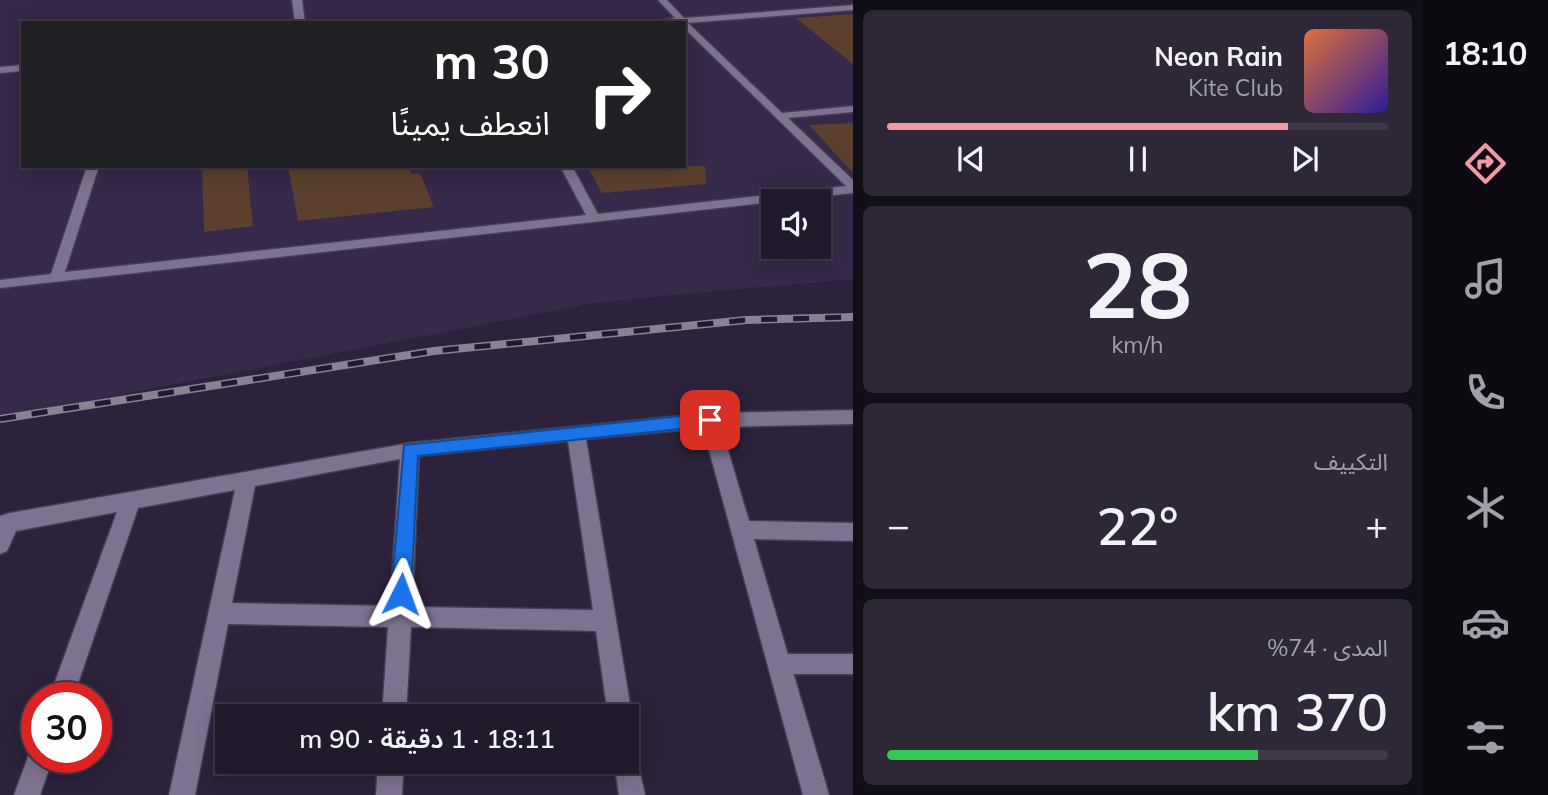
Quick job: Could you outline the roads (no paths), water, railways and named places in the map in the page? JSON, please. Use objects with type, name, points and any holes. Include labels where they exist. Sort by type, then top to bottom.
[{"type":"street","points":[[297,0],[300,21]]},
{"type":"street","points":[[0,545],[5,524],[410,450],[710,420],[853,417]]},
{"type":"street","points":[[710,420],[816,795]]},
{"type":"street","points":[[576,432],[618,704]]},
{"type":"street","points":[[395,704],[410,450]]},
{"type":"street","points":[[182,795],[247,479]]},
{"type":"street","points":[[67,682],[131,501]]},
{"type":"street","points":[[740,530],[853,532]]},
{"type":"street","points":[[220,613],[607,621]]},
{"type":"street","points":[[27,795],[35,773]]},
{"type":"street","points":[[389,795],[390,774]]},
{"type":"street","points":[[628,774],[632,795]]},
{"type":"lane","points":[[662,0],[682,21]]},
{"type":"lane","points":[[686,22],[853,8]]},
{"type":"lane","points":[[686,25],[853,188]]},
{"type":"lane","points":[[0,70],[21,68]]},
{"type":"lane","points":[[780,116],[853,109]]},
{"type":"lane","points":[[57,276],[92,168]]},
{"type":"lane","points":[[567,168],[593,216]]},
{"type":"lane","points":[[0,284],[853,188]]},
{"type":"lane","points":[[779,664],[853,664]]},
{"type":"railway","points":[[0,419],[434,351],[746,320],[853,317]]}]
